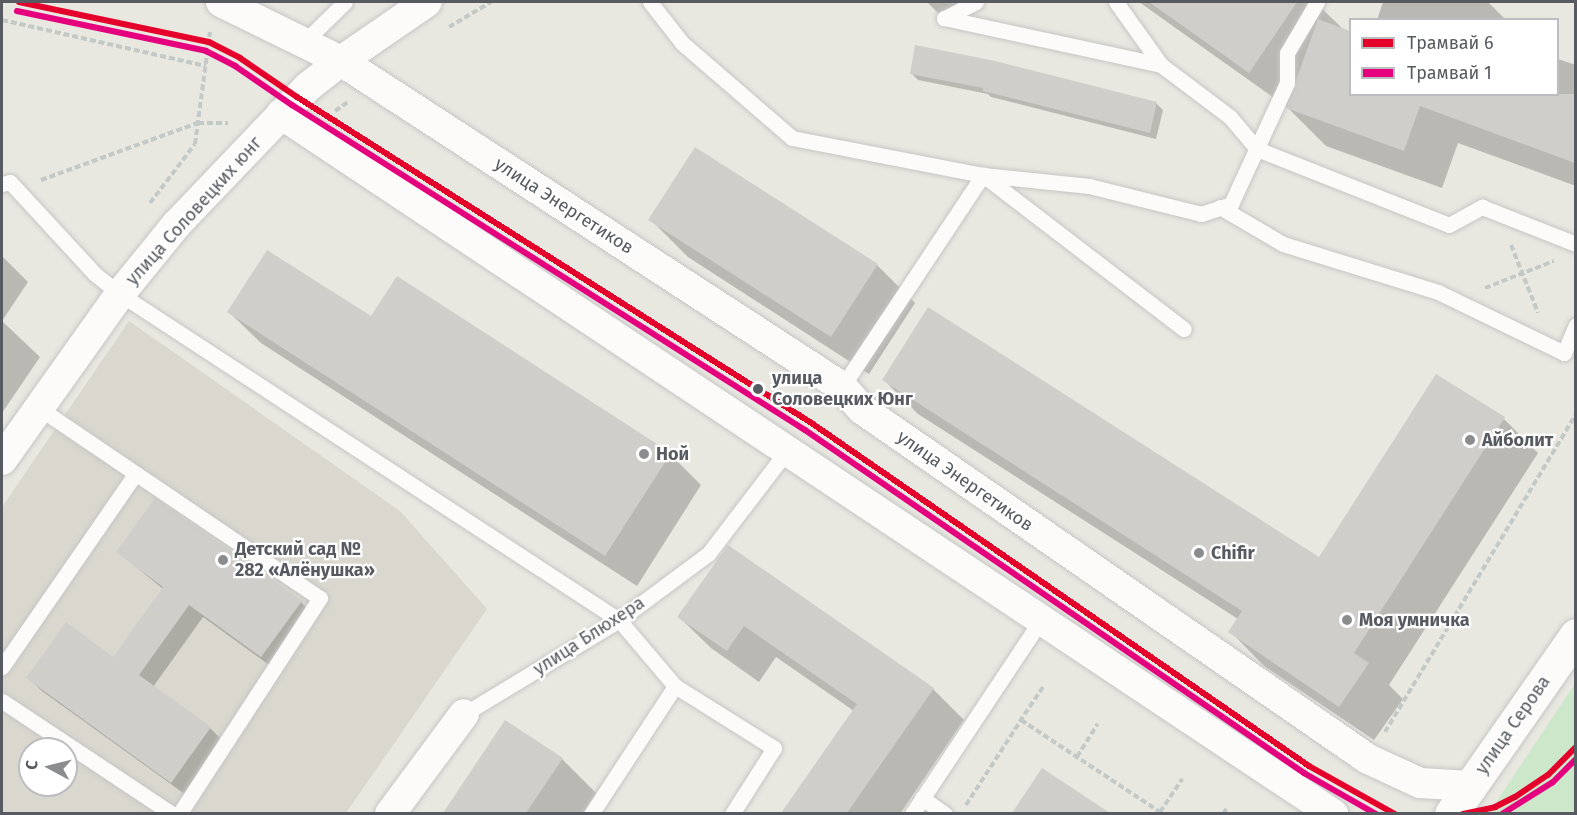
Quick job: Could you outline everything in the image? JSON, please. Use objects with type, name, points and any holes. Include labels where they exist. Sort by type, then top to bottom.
[{"type":"street","name":"улица Соловецких юнг","points":[[2,460],[120,294],[176,225],[309,86],[341,61],[427,2]]},
{"type":"street","name":"улица Энергетиков","points":[[216,12],[304,42],[341,61],[842,387],[863,410],[1368,759],[1420,783],[1471,786]]},
{"type":"street","points":[[281,114],[786,452],[1042,618],[1333,813]]},
{"type":"street","name":"улица Серова","points":[[1451,813],[1575,635]]},
{"type":"street","name":"улица Блюхера","points":[[390,813],[464,714]]},
{"type":"lane","points":[[304,42],[345,2]]},
{"type":"lane","points":[[650,2],[682,43],[792,138],[983,175],[1089,186],[1200,214],[1231,204],[1287,83],[1287,53],[1317,2]]},
{"type":"lane","points":[[976,2],[944,18],[1161,65]]},
{"type":"lane","points":[[1116,2],[1161,65],[1230,117],[1257,149],[1449,225],[1482,207],[1575,244]]},
{"type":"lane","points":[[983,175],[1184,329]]},
{"type":"lane","points":[[842,387],[983,175]]},
{"type":"lane","points":[[2,184],[10,182],[94,274],[120,294],[619,620],[675,686],[774,748],[732,813]]},
{"type":"lane","points":[[1220,207],[1283,244],[1438,292],[1564,353],[1575,325]]},
{"type":"lane","points":[[39,408],[320,598],[179,813]]},
{"type":"lane","name":"улица Блюхера","points":[[464,714],[619,620],[708,554],[786,452]]},
{"type":"lane","points":[[2,667],[135,474]]},
{"type":"lane","points":[[912,813],[1042,618]]},
{"type":"lane","points":[[591,813],[675,686]]},
{"type":"lane","points":[[2,701],[172,813]]},
{"type":"lane","points":[[922,798],[945,813]]},
{"type":"path","points":[[445,29],[491,2]]},
{"type":"path","points":[[145,209],[195,144],[216,12]]},
{"type":"path","points":[[2,20],[206,66]]},
{"type":"path","points":[[1499,214],[1552,348]]},
{"type":"path","points":[[1454,300],[1565,257]]},
{"type":"path","points":[[1368,759],[1575,414]]},
{"type":"path","points":[[968,801],[1043,687]]},
{"type":"path","points":[[1021,720],[1162,813],[1182,779]]},
{"type":"path","points":[[1077,757],[1098,724]]},
{"type":"path","points":[[1223,813],[1227,808]]},
{"type":"shaded area","name":"Детский сад № 282 «Алёнушка»","points":[[129,321],[400,511],[487,609],[346,813],[2,814],[2,507]]},
{"type":"green space","points":[[1575,684],[1575,813],[1489,813],[1564,700]]},
{"type":"building","points":[[1149,2],[1297,2],[1249,73]]},
{"type":"building","points":[[1318,19],[1349,31],[1349,96],[1559,96],[1559,94],[1575,94],[1575,163],[1420,106],[1404,151],[1286,108]]},
{"type":"building","points":[[915,45],[995,61],[1157,102],[1150,133],[983,91],[983,88],[910,74]]},
{"type":"building","points":[[695,147],[878,264],[831,337],[648,220]]},
{"type":"building","points":[[267,250],[371,316],[397,276],[671,453],[605,556],[227,312]]},
{"type":"building","points":[[928,307],[1319,557],[1436,374],[1505,417],[1354,653],[1369,663],[1339,707],[1228,632],[1242,611],[882,380]]},
{"type":"building","points":[[155,498],[302,601],[261,657],[189,605],[139,675],[211,727],[171,783],[26,678],[66,622],[113,657],[163,587],[116,552]]},
{"type":"building","points":[[728,545],[934,688],[847,813],[781,813],[857,704],[744,626],[727,651],[677,617]]},
{"type":"building","points":[[505,720],[563,758],[526,813],[443,813]]},
{"type":"building","points":[[1042,768],[1110,813],[1012,813]]},
{"type":"tram line","name":"6","points":[[19,2],[209,42],[240,58],[297,97],[810,422],[1309,766],[1395,814]]},
{"type":"tram line","name":"1","points":[[17,11],[206,51],[235,66],[292,105],[805,430],[1304,773],[1376,814]]},
{"type":"tram line","name":"6","points":[[1463,814],[1495,807],[1515,797],[1548,775],[1576,747]]},
{"type":"tram line","name":"1","points":[[1502,814],[1553,782],[1576,759]]},
{"type":"place","name":"улица Соловецких Юнг","points":[[758,389]]},
{"type":"place","name":"Айболит","points":[[1470,440]]},
{"type":"place","name":"Ной","points":[[644,454]]},
{"type":"place","name":"Chifir","points":[[1199,553]]},
{"type":"place","name":"Детский сад № 282 «Алёнушка»","points":[[223,560]]},
{"type":"place","name":"Моя умничка","points":[[1347,620]]}]
